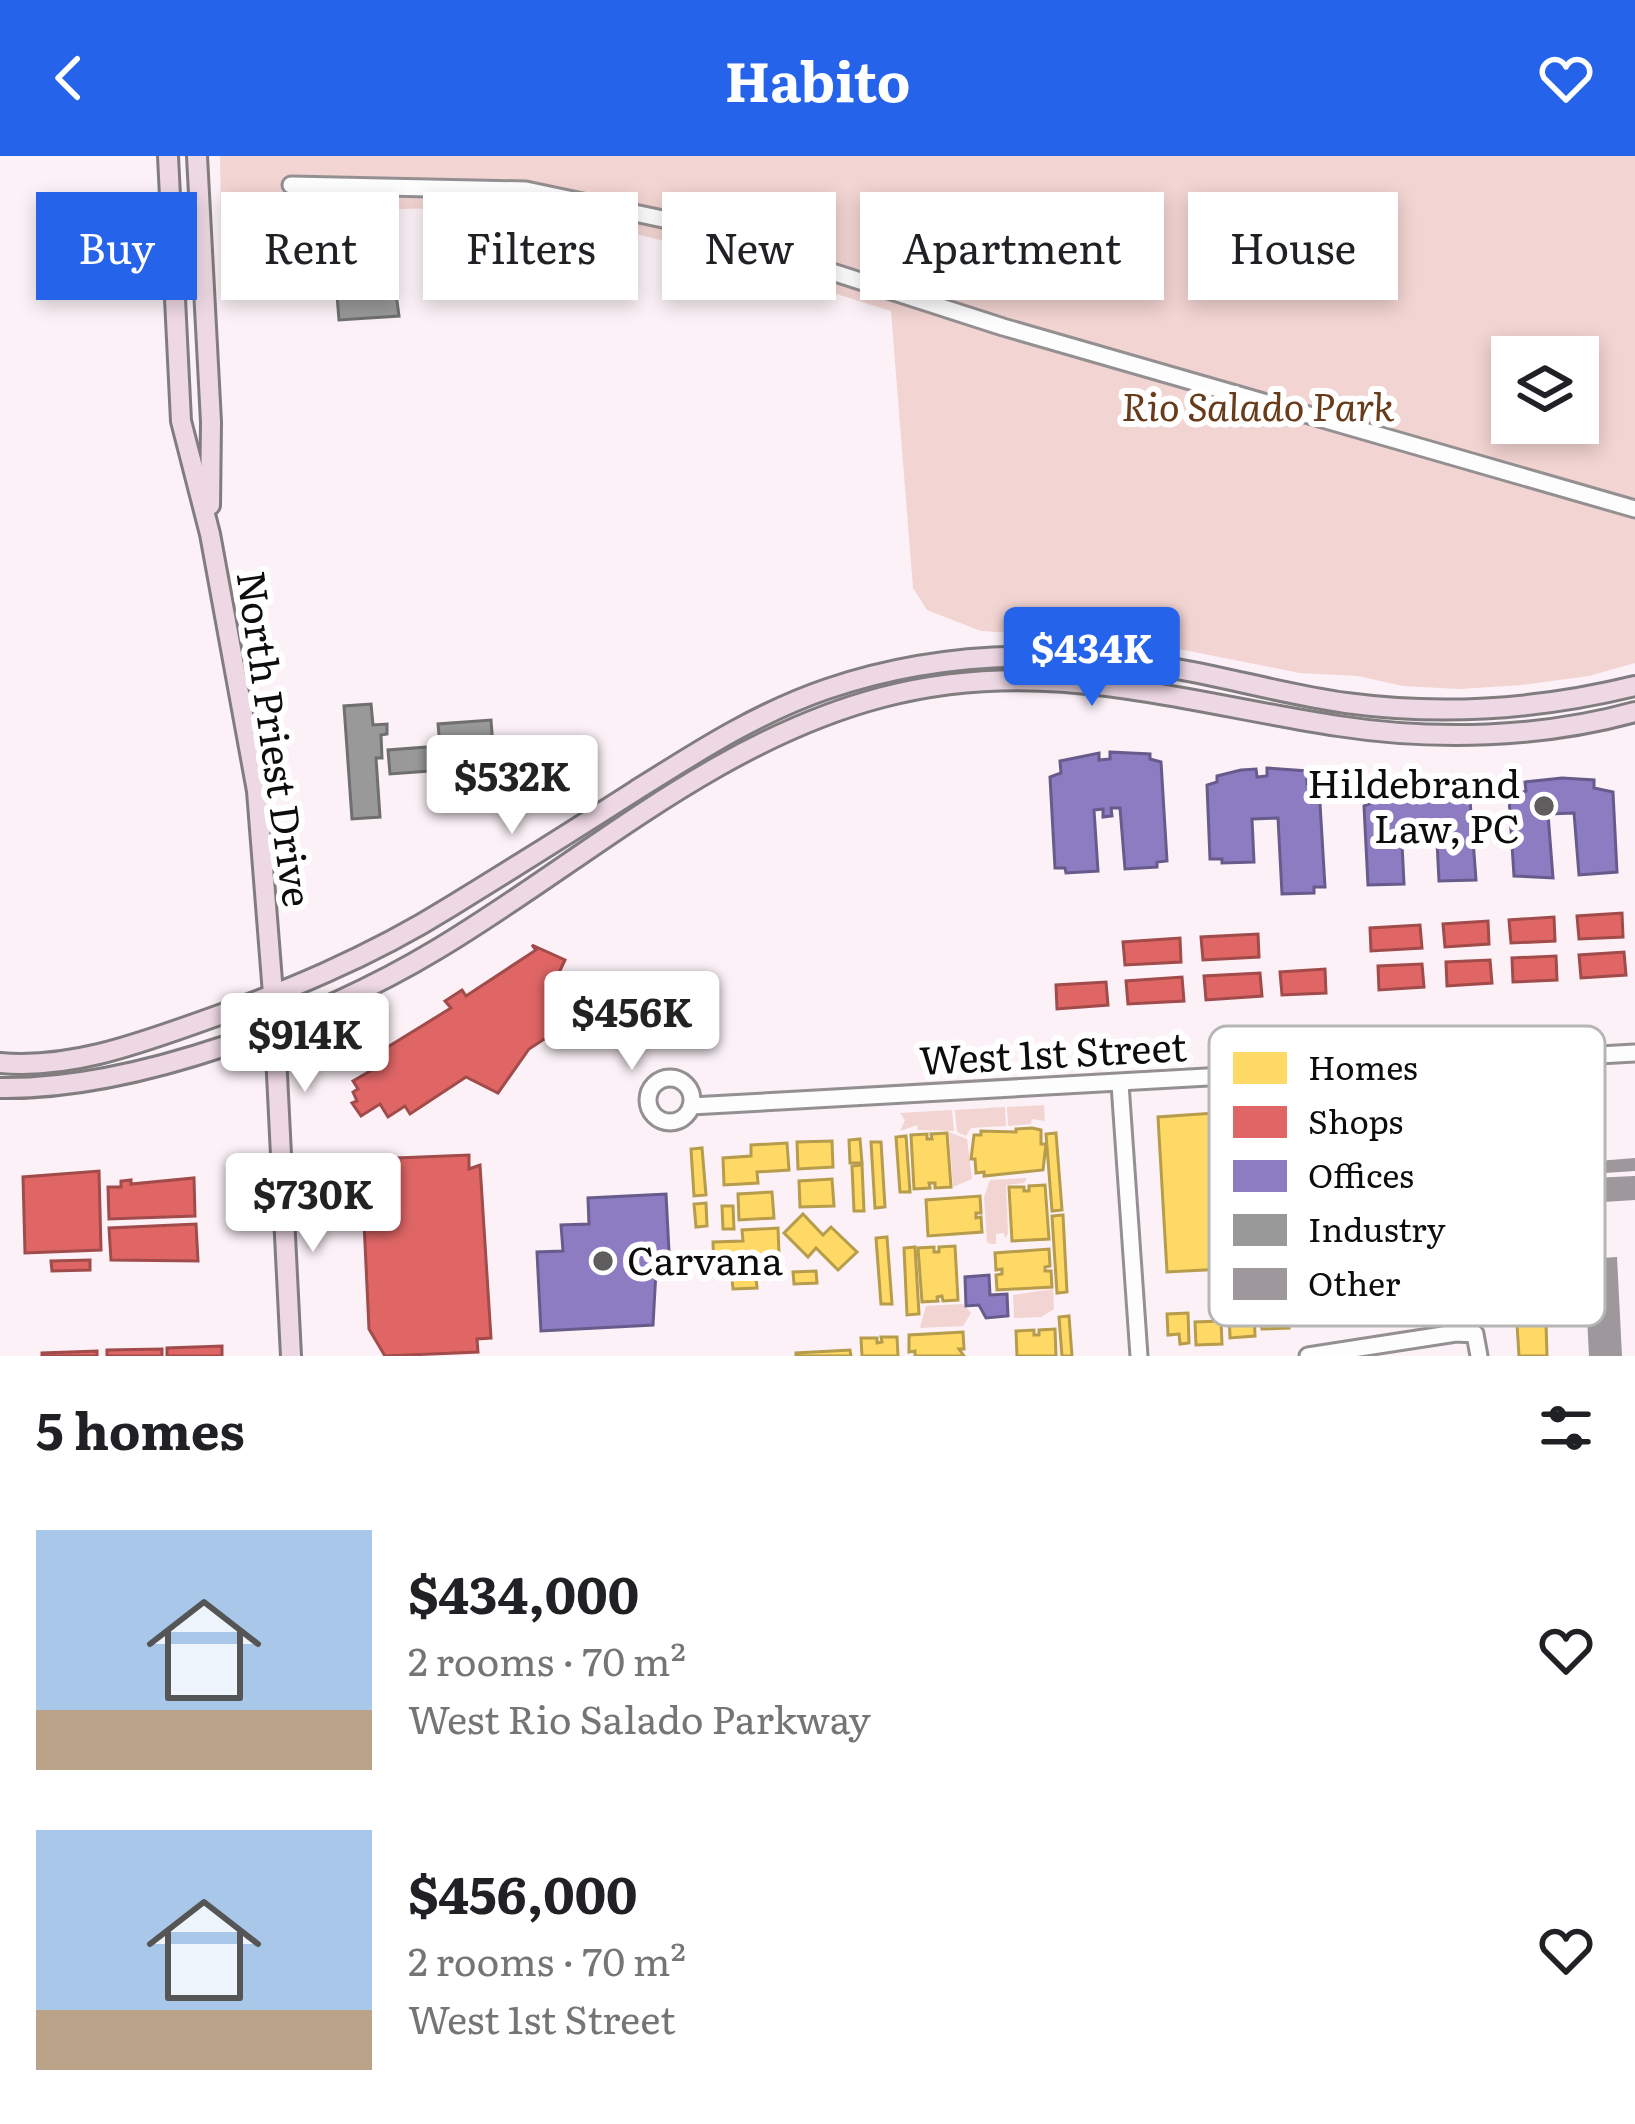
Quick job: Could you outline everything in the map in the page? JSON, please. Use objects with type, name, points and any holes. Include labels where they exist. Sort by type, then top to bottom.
[{"type":"main road","name":"North Priest Drive","points":[[168,156],[181,421],[210,534],[257,791],[273,994],[291,1356]]},
{"type":"main road","name":"North Priest Drive","points":[[197,156],[211,422],[210,534]]},
{"type":"main road","points":[[0,1063],[49,1063],[93,1056],[166,1034],[336,969],[421,925],[748,722],[869,677],[976,657],[1070,656],[1176,669],[1345,703],[1426,709],[1535,705],[1635,686]]},
{"type":"main road","points":[[0,1088],[97,1082],[153,1068],[352,993],[437,950],[732,759],[791,729],[882,698],[979,680],[1065,680],[1138,688],[1341,727],[1474,734],[1548,728],[1635,712]]},
{"type":"main road","points":[[1341,727],[1345,703]]},
{"type":"street","points":[[291,185],[465,185],[526,190],[677,222],[1003,327],[1635,509]]},
{"type":"street","name":"West 1st Street","points":[[1605,1055],[1635,1053]]},
{"type":"street","name":"West 1st Street","points":[[692,1106],[1209,1079]]},
{"type":"street","points":[[1120,1084],[1139,1356]]},
{"type":"street","points":[[1310,1356],[1456,1333],[1475,1334],[1479,1356]]},
{"type":"green space","name":"Rio Salado Park","points":[[220,156],[1635,156],[1635,663],[1589,676],[1459,689],[1300,673],[1134,640],[981,631],[927,610],[913,588],[891,311],[836,294],[836,192],[662,192],[662,241],[638,235],[638,192],[423,192],[422,209],[399,210],[399,192],[221,192],[221,218]]},
{"type":"green space","points":[[1044,1105],[1045,1121],[1032,1119],[1031,1124],[1008,1126],[1007,1107]]},
{"type":"green space","points":[[1005,1107],[1006,1126],[971,1128],[966,1136],[957,1132],[955,1110]]},
{"type":"green space","points":[[952,1110],[954,1131],[918,1130],[917,1125],[900,1131],[905,1120],[900,1113]]},
{"type":"green space","points":[[949,1132],[967,1139],[972,1179],[953,1187]]},
{"type":"green space","points":[[1027,1178],[1024,1183],[1006,1185],[1008,1234],[1005,1238],[1004,1233],[996,1234],[996,1244],[987,1242],[984,1197],[990,1180]]},
{"type":"green space","points":[[1053,1289],[1054,1309],[1041,1317],[1014,1318],[1013,1295]]},
{"type":"green space","points":[[963,1304],[971,1313],[963,1326],[920,1328],[926,1306]]},
{"type":"building: Homes","points":[[1209,1113],[1209,1270],[1167,1272],[1158,1117]]},
{"type":"building: Homes","points":[[1041,1130],[1041,1144],[1046,1144],[1043,1170],[976,1173],[975,1159],[971,1159],[974,1135]]},
{"type":"building: Homes","points":[[947,1133],[951,1187],[935,1188],[935,1183],[929,1183],[930,1188],[914,1189],[911,1135],[927,1134],[932,1139],[931,1134]]},
{"type":"building: Homes","points":[[1056,1133],[1062,1210],[1052,1211],[1046,1134]]},
{"type":"building: Homes","points":[[906,1136],[910,1192],[900,1192],[896,1137]]},
{"type":"building: Homes","points":[[860,1139],[862,1163],[850,1163],[849,1140]]},
{"type":"building: Homes","points":[[832,1141],[833,1167],[798,1169],[797,1142]]},
{"type":"building: Homes","points":[[871,1142],[881,1142],[885,1207],[875,1208]]},
{"type":"building: Homes","points":[[787,1143],[789,1170],[757,1172],[758,1183],[724,1185],[723,1158],[751,1156],[751,1145]]},
{"type":"building: Homes","points":[[702,1148],[706,1195],[694,1196],[691,1149]]},
{"type":"building: Homes","points":[[862,1165],[864,1211],[854,1211],[852,1166]]},
{"type":"building: Homes","points":[[832,1179],[834,1206],[800,1207],[799,1181]]},
{"type":"building: Homes","points":[[1045,1185],[1049,1239],[1012,1241],[1009,1187],[1029,1191],[1029,1186]]},
{"type":"building: Homes","points":[[772,1192],[774,1218],[739,1220],[738,1194]]},
{"type":"building: Homes","points":[[980,1196],[981,1213],[976,1218],[981,1217],[982,1232],[928,1236],[926,1200]]},
{"type":"building: Homes","points":[[706,1203],[707,1226],[696,1227],[694,1204]]},
{"type":"building: Homes","points":[[722,1206],[733,1206],[734,1229],[723,1229]]},
{"type":"building: Homes","points":[[803,1214],[823,1235],[831,1227],[857,1252],[838,1270],[816,1248],[808,1257],[784,1233]]},
{"type":"building: Homes","points":[[1063,1215],[1067,1292],[1057,1293],[1052,1216]]},
{"type":"building: Homes","points":[[778,1228],[779,1254],[746,1256],[747,1267],[714,1269],[713,1242],[743,1241],[742,1230]]},
{"type":"building: Homes","points":[[887,1237],[892,1304],[881,1304],[876,1238]]},
{"type":"building: Homes","points":[[955,1246],[958,1300],[943,1301],[942,1296],[938,1301],[922,1302],[918,1248],[934,1247],[939,1252],[939,1247]]},
{"type":"building: Homes","points":[[915,1247],[919,1314],[907,1315],[904,1248]]},
{"type":"building: Homes","points":[[1049,1249],[1050,1266],[1045,1271],[1051,1271],[1052,1287],[997,1290],[996,1275],[1002,1269],[996,1270],[995,1253]]},
{"type":"building: Homes","points":[[816,1271],[817,1283],[794,1284],[793,1272]]},
{"type":"building: Homes","points":[[732,1277],[756,1277],[757,1288],[733,1289]]},
{"type":"building: Homes","points":[[1188,1313],[1189,1343],[1180,1344],[1179,1334],[1168,1335],[1167,1314]]},
{"type":"building: Homes","points":[[1069,1316],[1072,1356],[1062,1356],[1059,1317]]},
{"type":"building: Homes","points":[[1195,1322],[1221,1326],[1222,1344],[1196,1345]]},
{"type":"building: Homes","points":[[1230,1326],[1255,1326],[1255,1336],[1230,1338]]},
{"type":"building: Homes","points":[[1517,1326],[1546,1326],[1547,1356],[1519,1356]]},
{"type":"building: Homes","points":[[1055,1329],[1056,1356],[1017,1356],[1016,1331],[1034,1330],[1039,1335],[1039,1330]]},
{"type":"building: Homes","points":[[963,1332],[964,1349],[959,1349],[964,1356],[909,1352],[909,1335]]},
{"type":"building: Homes","points":[[881,1337],[897,1337],[898,1356],[862,1356],[861,1338],[877,1338],[877,1343],[882,1342]]},
{"type":"building: Homes","points":[[850,1350],[851,1356],[796,1356],[796,1353]]},
{"type":"building: Shops","points":[[1622,913],[1623,937],[1579,939],[1577,916]]},
{"type":"building: Shops","points":[[1554,917],[1555,941],[1511,943],[1509,920]]},
{"type":"building: Shops","points":[[1488,921],[1489,944],[1445,947],[1443,924]]},
{"type":"building: Shops","points":[[1420,925],[1422,948],[1371,951],[1370,928]]},
{"type":"building: Shops","points":[[1258,934],[1259,957],[1203,960],[1201,937]]},
{"type":"building: Shops","points":[[1180,938],[1181,962],[1125,965],[1123,942]]},
{"type":"building: Shops","points":[[532,945],[565,960],[557,977],[581,1015],[529,1049],[498,1093],[466,1077],[410,1114],[405,1106],[388,1117],[380,1104],[361,1116],[352,1103],[357,1101],[353,1092],[358,1089],[353,1081],[377,1067],[370,1058],[451,1008],[445,1001],[462,990],[466,996],[536,950]]},
{"type":"building: Shops","points":[[1624,952],[1626,975],[1581,978],[1579,955]]},
{"type":"building: Shops","points":[[1556,956],[1557,980],[1513,982],[1512,958]]},
{"type":"building: Shops","points":[[1490,960],[1492,983],[1447,986],[1446,962]]},
{"type":"building: Shops","points":[[1422,964],[1424,987],[1379,990],[1378,966]]},
{"type":"building: Shops","points":[[1325,969],[1326,993],[1282,995],[1280,972]]},
{"type":"building: Shops","points":[[1260,973],[1262,996],[1206,1000],[1204,976]]},
{"type":"building: Shops","points":[[1182,977],[1184,1001],[1128,1004],[1126,981]]},
{"type":"building: Shops","points":[[1106,982],[1108,1005],[1057,1009],[1056,985]]},
{"type":"building: Shops","points":[[469,1155],[469,1169],[480,1165],[491,1338],[477,1339],[478,1352],[385,1356],[369,1329],[362,1179],[373,1178],[372,1159]]},
{"type":"building: Shops","points":[[99,1171],[101,1250],[25,1253],[23,1177]]},
{"type":"building: Shops","points":[[194,1178],[195,1216],[109,1219],[108,1187],[121,1187],[121,1181]]},
{"type":"building: Shops","points":[[196,1224],[198,1261],[111,1260],[109,1228]]},
{"type":"building: Shops","points":[[90,1260],[90,1270],[52,1271],[51,1261]]},
{"type":"building: Shops","points":[[222,1346],[222,1356],[167,1356],[167,1348]]},
{"type":"building: Shops","points":[[162,1349],[162,1356],[107,1356],[107,1350]]},
{"type":"building: Shops","points":[[97,1351],[97,1356],[42,1356],[42,1353]]},
{"type":"building: Offices","points":[[1110,752],[1150,754],[1150,759],[1161,762],[1167,861],[1157,862],[1157,867],[1125,869],[1120,808],[1111,808],[1112,816],[1103,817],[1103,809],[1094,810],[1098,871],[1066,873],[1065,868],[1055,868],[1050,777],[1061,773],[1060,761],[1099,753],[1099,760],[1110,759]]},
{"type":"building: Offices","points":[[1267,768],[1307,771],[1307,784],[1319,787],[1325,887],[1314,887],[1314,893],[1282,894],[1278,818],[1252,819],[1254,862],[1210,859],[1207,785],[1217,782],[1217,776],[1241,770],[1256,769],[1257,777],[1267,776]]},
{"type":"building: Offices","points":[[1594,780],[1594,788],[1613,792],[1617,872],[1579,875],[1574,813],[1548,814],[1553,878],[1514,876],[1509,798],[1526,791],[1525,782]]},
{"type":"building: Offices","points":[[1426,786],[1451,789],[1451,796],[1470,800],[1476,880],[1439,881],[1436,822],[1401,824],[1404,884],[1368,885],[1364,806],[1382,799],[1383,791]]},
{"type":"building: Offices","name":"Carvana","points":[[666,1194],[670,1271],[656,1271],[653,1325],[541,1331],[537,1252],[563,1251],[561,1225],[589,1224],[588,1198]]},
{"type":"building: Offices","points":[[989,1275],[990,1295],[1007,1294],[1008,1316],[986,1318],[979,1305],[966,1306],[965,1277]]},
{"type":"building: Industry","points":[[337,300],[397,300],[399,316],[339,320]]},
{"type":"building: Industry","points":[[371,704],[373,725],[387,724],[387,734],[381,735],[382,758],[376,758],[380,817],[352,819],[344,706]]},
{"type":"building: Industry","points":[[491,720],[493,746],[441,750],[443,770],[390,774],[388,750],[440,746],[438,724]]},
{"type":"building: Other","points":[[1635,1158],[1635,1171],[1605,1173],[1605,1160]]},
{"type":"building: Other","points":[[1635,1176],[1635,1200],[1605,1202],[1605,1177]]},
{"type":"building: Other","points":[[1617,1257],[1622,1356],[1589,1356],[1587,1326],[1605,1326],[1605,1258]]},
{"type":"place","name":"Hildebrand Law, PC","points":[[1544,806]]},
{"type":"place","name":"Carvana","points":[[603,1261]]}]
